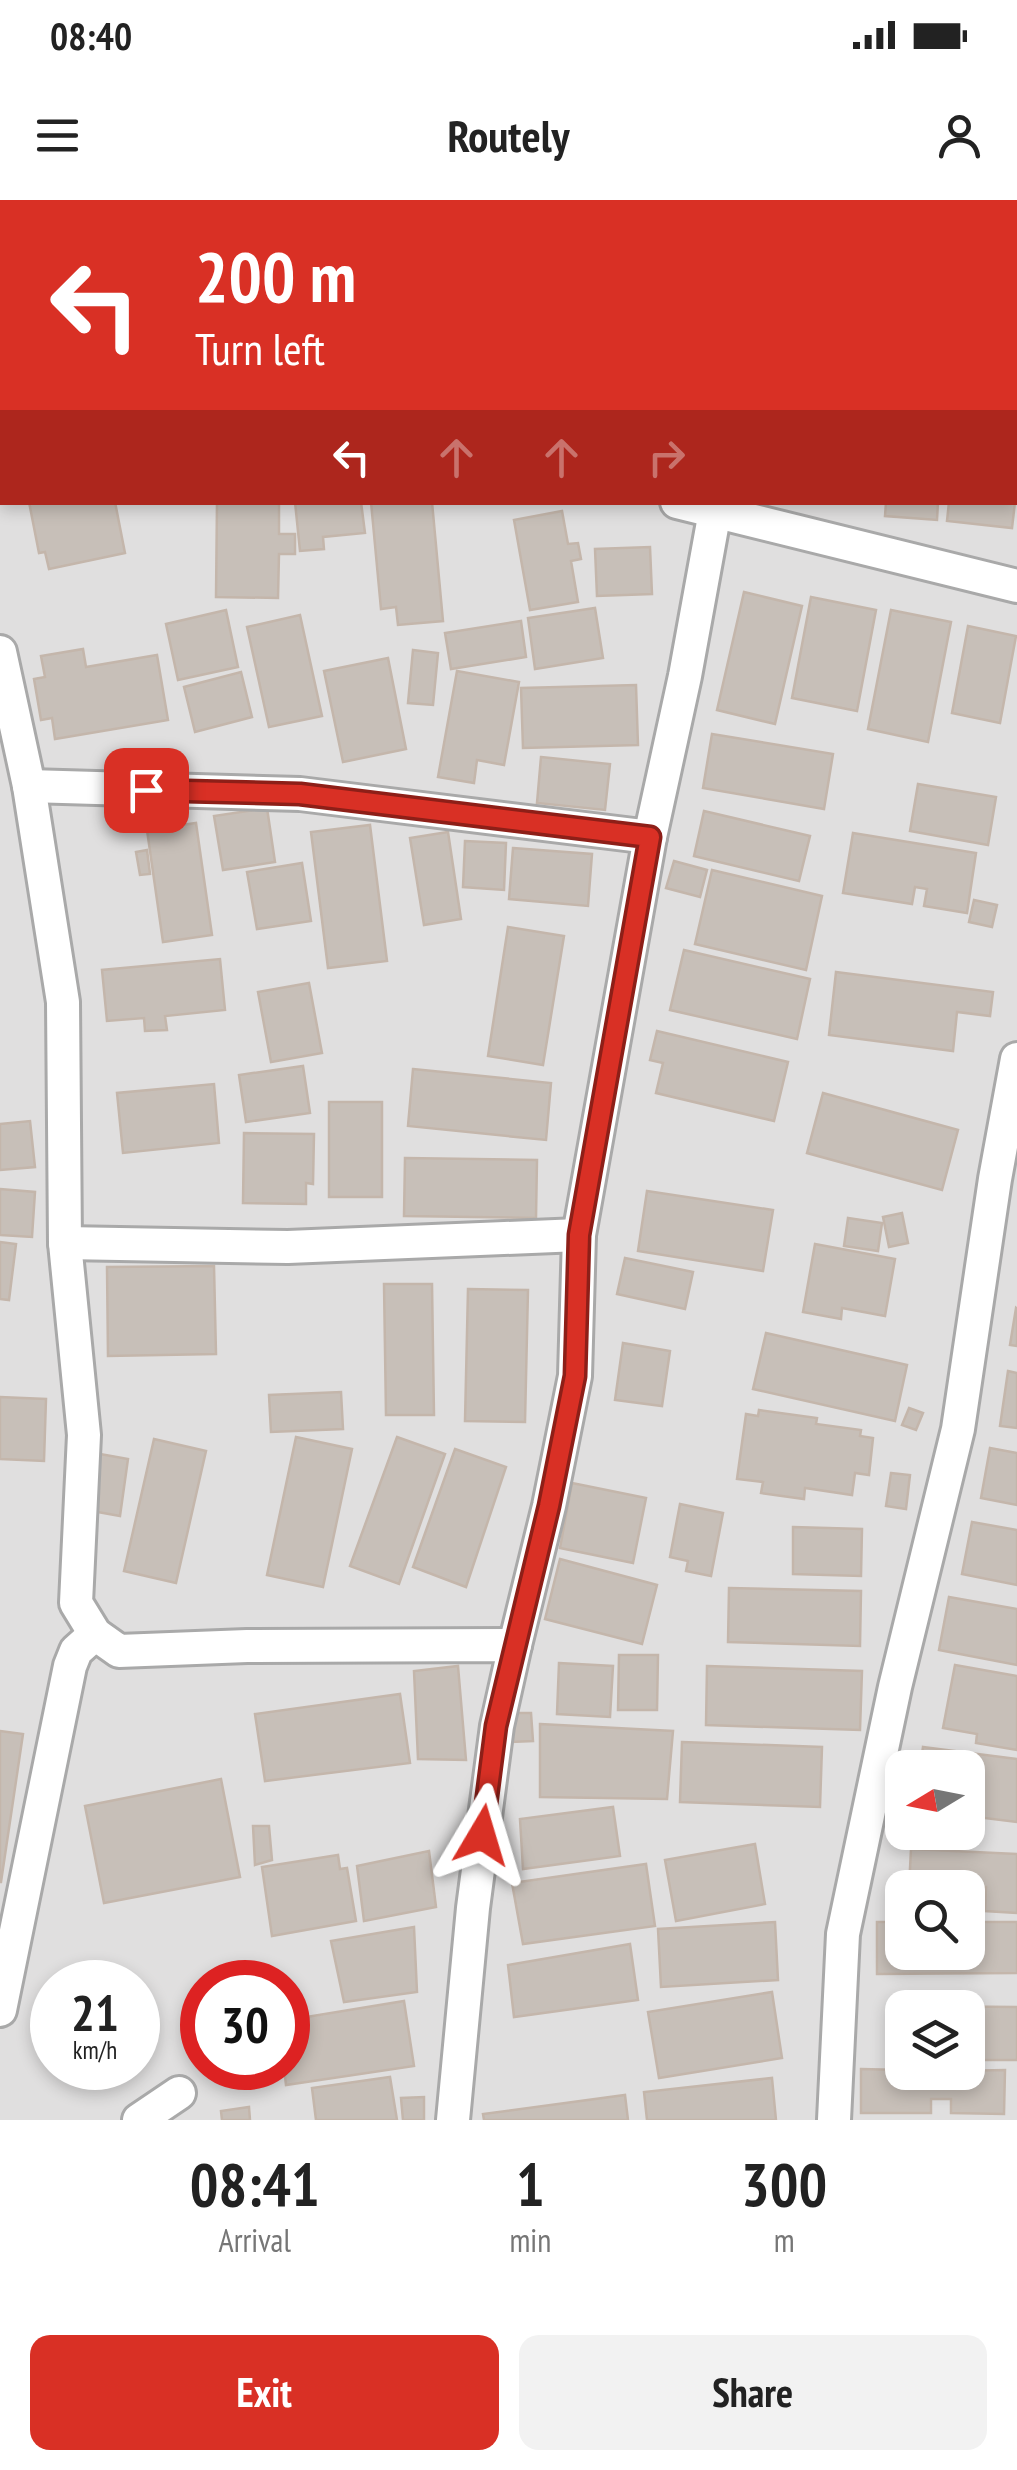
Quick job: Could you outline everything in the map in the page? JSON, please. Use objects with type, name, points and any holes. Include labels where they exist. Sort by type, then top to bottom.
[{"type":"street","points":[[689,505],[1017,586]]},
{"type":"street","points":[[453,2120],[473,1908],[496,1726],[549,1506],[575,1376],[579,1235],[650,837],[716,511]]},
{"type":"street","points":[[0,652],[29,786],[62,1002],[65,1242],[84,1435],[76,1603],[95,1634],[119,1650],[515,1646]]},
{"type":"street","points":[[29,786],[300,794],[650,837]]},
{"type":"street","points":[[834,2120],[843,1934],[894,1687],[958,1428],[1017,1059]]},
{"type":"street","points":[[65,1242],[288,1248],[579,1235]]},
{"type":"street","points":[[0,2010],[70,1666],[76,1651],[95,1634]]},
{"type":"street","points":[[139,2120],[179,2093]]},
{"type":"shaded area","points":[[0,505],[1017,505],[1017,2120],[0,2120]]},
{"type":"building","points":[[30,505],[116,505],[125,553],[49,569],[45,552],[39,553]]},
{"type":"building","points":[[217,505],[279,505],[279,534],[295,534],[295,554],[279,554],[278,598],[216,597]]},
{"type":"building","points":[[295,505],[361,505],[365,533],[323,537],[324,549],[300,551]]},
{"type":"building","points":[[371,505],[432,505],[443,621],[398,625],[396,607],[381,609]]},
{"type":"building","points":[[886,505],[938,505],[937,520],[885,516]]},
{"type":"building","points":[[949,505],[1015,505],[1012,528],[947,521]]},
{"type":"building","points":[[562,511],[568,544],[578,543],[581,559],[571,561],[578,602],[530,610],[514,520]]},
{"type":"building","points":[[650,547],[652,594],[597,596],[595,549]]},
{"type":"building","points":[[744,592],[802,606],[775,724],[717,710]]},
{"type":"building","points":[[811,597],[876,610],[857,711],[792,698]]},
{"type":"building","points":[[595,608],[603,658],[535,669],[528,618]]},
{"type":"building","points":[[226,610],[238,667],[178,680],[166,624]]},
{"type":"building","points":[[891,610],[951,622],[928,742],[868,729]]},
{"type":"building","points":[[300,615],[322,716],[269,727],[247,627]]},
{"type":"building","points":[[521,621],[526,657],[451,669],[445,633]]},
{"type":"building","points":[[968,626],[1016,636],[1000,723],[952,713]]},
{"type":"building","points":[[83,649],[86,667],[157,655],[168,720],[55,739],[52,718],[41,720],[34,679],[45,677],[41,656]]},
{"type":"building","points":[[413,650],[438,653],[433,705],[408,703]]},
{"type":"building","points":[[388,658],[406,749],[343,762],[324,671]]},
{"type":"building","points":[[457,671],[519,682],[504,765],[477,760],[474,783],[438,777]]},
{"type":"building","points":[[241,672],[252,717],[195,732],[184,687]]},
{"type":"building","points":[[636,685],[638,745],[523,748],[521,688]]},
{"type":"building","points":[[712,734],[833,754],[824,809],[703,788]]},
{"type":"building","points":[[541,757],[610,764],[605,810],[537,803]]},
{"type":"building","points":[[918,784],[996,797],[988,845],[910,831]]},
{"type":"building","points":[[267,808],[275,862],[223,870],[214,816]]},
{"type":"building","points":[[704,811],[810,836],[799,881],[694,856]]},
{"type":"building","points":[[196,823],[212,935],[163,942],[147,830]]},
{"type":"building","points":[[370,825],[387,961],[328,968],[311,832]]},
{"type":"building","points":[[448,832],[461,919],[424,925],[410,838]]},
{"type":"building","points":[[853,833],[976,853],[967,913],[924,906],[927,889],[915,887],[912,904],[843,893]]},
{"type":"building","points":[[465,841],[506,843],[504,890],[463,887]]},
{"type":"building","points":[[513,848],[592,854],[588,906],[509,899]]},
{"type":"building","points":[[147,850],[150,874],[140,875],[136,852]]},
{"type":"building","points":[[674,861],[707,870],[700,897],[666,888]]},
{"type":"building","points":[[302,863],[311,921],[257,929],[247,872]]},
{"type":"building","points":[[712,870],[822,896],[806,970],[695,944]]},
{"type":"building","points":[[974,900],[997,905],[992,927],[969,922]]},
{"type":"building","points":[[508,927],[564,936],[543,1065],[488,1056]]},
{"type":"building","points":[[684,950],[810,979],[797,1039],[670,1010]]},
{"type":"building","points":[[220,959],[225,1010],[165,1016],[167,1030],[145,1031],[144,1018],[107,1021],[102,970]]},
{"type":"building","points":[[836,972],[993,992],[990,1016],[957,1012],[953,1051],[829,1035]]},
{"type":"building","points":[[309,983],[322,1053],[271,1062],[258,992]]},
{"type":"building","points":[[657,1031],[788,1062],[774,1121],[656,1093],[663,1063],[650,1060]]},
{"type":"building","points":[[303,1066],[310,1113],[246,1122],[239,1075]]},
{"type":"building","points":[[413,1069],[551,1083],[546,1140],[408,1126]]},
{"type":"building","points":[[214,1084],[219,1143],[123,1153],[117,1093]]},
{"type":"building","points":[[823,1093],[958,1130],[942,1190],[807,1153]]},
{"type":"building","points":[[329,1102],[382,1102],[382,1197],[329,1197]]},
{"type":"building","points":[[30,1121],[35,1167],[0,1170],[0,1124]]},
{"type":"building","points":[[244,1133],[314,1134],[313,1184],[306,1183],[306,1204],[243,1203]]},
{"type":"building","points":[[405,1158],[537,1160],[536,1218],[404,1216]]},
{"type":"building","points":[[0,1189],[35,1192],[32,1237],[0,1235]]},
{"type":"building","points":[[647,1191],[773,1210],[763,1271],[638,1251]]},
{"type":"building","points":[[902,1213],[908,1243],[889,1247],[883,1217]]},
{"type":"building","points":[[848,1218],[882,1223],[878,1251],[844,1246]]},
{"type":"building","points":[[0,1242],[16,1244],[9,1300],[0,1299]]},
{"type":"building","points":[[815,1244],[895,1259],[885,1316],[842,1308],[841,1319],[803,1312]]},
{"type":"building","points":[[625,1258],[693,1272],[685,1309],[617,1294]]},
{"type":"building","points":[[214,1266],[216,1354],[108,1356],[107,1267]]},
{"type":"building","points":[[384,1284],[432,1284],[434,1415],[386,1415]]},
{"type":"building","points":[[468,1289],[528,1290],[525,1422],[465,1421]]},
{"type":"building","points":[[1017,1309],[1017,1346],[1010,1345]]},
{"type":"building","points":[[766,1333],[907,1365],[895,1421],[753,1389]]},
{"type":"building","points":[[623,1343],[670,1351],[662,1406],[615,1400]]},
{"type":"building","points":[[1008,1371],[1017,1373],[1017,1428],[1000,1426]]},
{"type":"building","points":[[341,1392],[343,1429],[271,1432],[269,1395]]},
{"type":"building","points":[[0,1397],[46,1399],[44,1461],[0,1459]]},
{"type":"building","points":[[909,1408],[923,1413],[916,1430],[902,1425]]},
{"type":"building","points":[[759,1410],[817,1418],[816,1424],[861,1430],[860,1436],[873,1438],[869,1475],[855,1473],[852,1495],[805,1488],[804,1499],[761,1493],[763,1482],[737,1479],[746,1414],[758,1416]]},
{"type":"building","points":[[296,1437],[352,1449],[323,1587],[267,1575]]},
{"type":"building","points":[[397,1437],[445,1454],[399,1584],[350,1566]]},
{"type":"building","points":[[154,1439],[206,1451],[176,1583],[124,1571]]},
{"type":"building","points":[[990,1448],[1017,1453],[1017,1505],[981,1498]]},
{"type":"building","points":[[455,1449],[506,1467],[466,1587],[413,1567]]},
{"type":"building","points":[[100,1454],[128,1459],[120,1516],[92,1511]]},
{"type":"building","points":[[891,1473],[910,1475],[906,1509],[886,1506]]},
{"type":"building","points":[[572,1483],[646,1498],[633,1563],[560,1548]]},
{"type":"building","points":[[680,1504],[723,1513],[711,1576],[686,1571],[688,1561],[670,1557]]},
{"type":"building","points":[[972,1522],[1017,1530],[1017,1585],[962,1574]]},
{"type":"building","points":[[793,1527],[862,1529],[861,1576],[793,1574]]},
{"type":"building","points":[[560,1559],[657,1585],[642,1644],[545,1619]]},
{"type":"building","points":[[729,1588],[861,1591],[860,1646],[728,1642]]},
{"type":"building","points":[[949,1597],[1017,1609],[1017,1665],[939,1650]]},
{"type":"building","points":[[619,1655],[658,1655],[657,1710],[618,1710]]},
{"type":"building","points":[[559,1663],[613,1666],[610,1717],[557,1714]]},
{"type":"building","points":[[955,1665],[1017,1676],[1017,1750],[976,1743],[977,1734],[943,1728]]},
{"type":"building","points":[[458,1666],[466,1760],[418,1759],[414,1671]]},
{"type":"building","points":[[707,1666],[862,1671],[860,1730],[706,1725]]},
{"type":"building","points":[[400,1694],[410,1763],[265,1781],[255,1714]]},
{"type":"building","points":[[511,1713],[531,1713],[533,1741],[511,1742]]},
{"type":"building","points":[[540,1724],[673,1731],[667,1799],[540,1797]]},
{"type":"building","points":[[0,1731],[23,1734],[1,1882],[0,1882]]},
{"type":"building","points":[[682,1742],[822,1747],[820,1807],[680,1802]]},
{"type":"building","points":[[985,1755],[1017,1759],[1017,1822],[985,1818]]},
{"type":"building","points":[[221,1779],[240,1877],[104,1903],[85,1806]]},
{"type":"building","points":[[613,1807],[620,1856],[523,1869],[520,1819]]},
{"type":"building","points":[[253,1826],[269,1826],[272,1860],[255,1865]]},
{"type":"building","points":[[755,1844],[765,1904],[676,1921],[665,1860]]},
{"type":"building","points":[[911,1850],[1017,1854],[1017,1913],[985,1911],[985,1870],[910,1870]]},
{"type":"building","points":[[429,1851],[436,1907],[364,1921],[357,1866]]},
{"type":"building","points":[[338,1855],[340,1869],[347,1868],[356,1921],[272,1936],[262,1867]]},
{"type":"building","points":[[646,1864],[655,1926],[523,1944],[512,1883]]},
{"type":"building","points":[[775,1922],[778,1980],[661,1987],[658,1929]]},
{"type":"building","points":[[877,1922],[885,1922],[885,1970],[985,1970],[985,1922],[1017,1922],[1017,1973],[877,1974]]},
{"type":"building","points":[[414,1927],[417,1992],[344,2002],[331,1941]]},
{"type":"building","points":[[630,1944],[638,2000],[514,2017],[508,1965]]},
{"type":"building","points":[[772,1992],[782,2058],[659,2078],[648,2012]]},
{"type":"building","points":[[404,2001],[414,2066],[310,2081],[310,2016]]},
{"type":"building","points":[[985,2007],[1017,2007],[1017,2060],[985,2060]]},
{"type":"building","points":[[861,2069],[885,2070],[885,2090],[985,2090],[985,2070],[1005,2070],[1004,2114],[951,2113],[951,2099],[931,2099],[931,2113],[861,2113]]},
{"type":"building","points":[[390,2077],[397,2120],[316,2120],[312,2088]]},
{"type":"building","points":[[772,2078],[776,2120],[647,2120],[644,2092]]},
{"type":"building","points":[[625,2095],[628,2120],[484,2120],[483,2114]]},
{"type":"building","points":[[424,2097],[424,2120],[403,2120],[401,2098]]},
{"type":"building","points":[[249,2107],[250,2120],[222,2120],[221,2111]]},
{"type":"route","points":[[146,790],[300,794],[650,837],[579,1235],[575,1376],[549,1506],[496,1726],[482,1835]]}]
